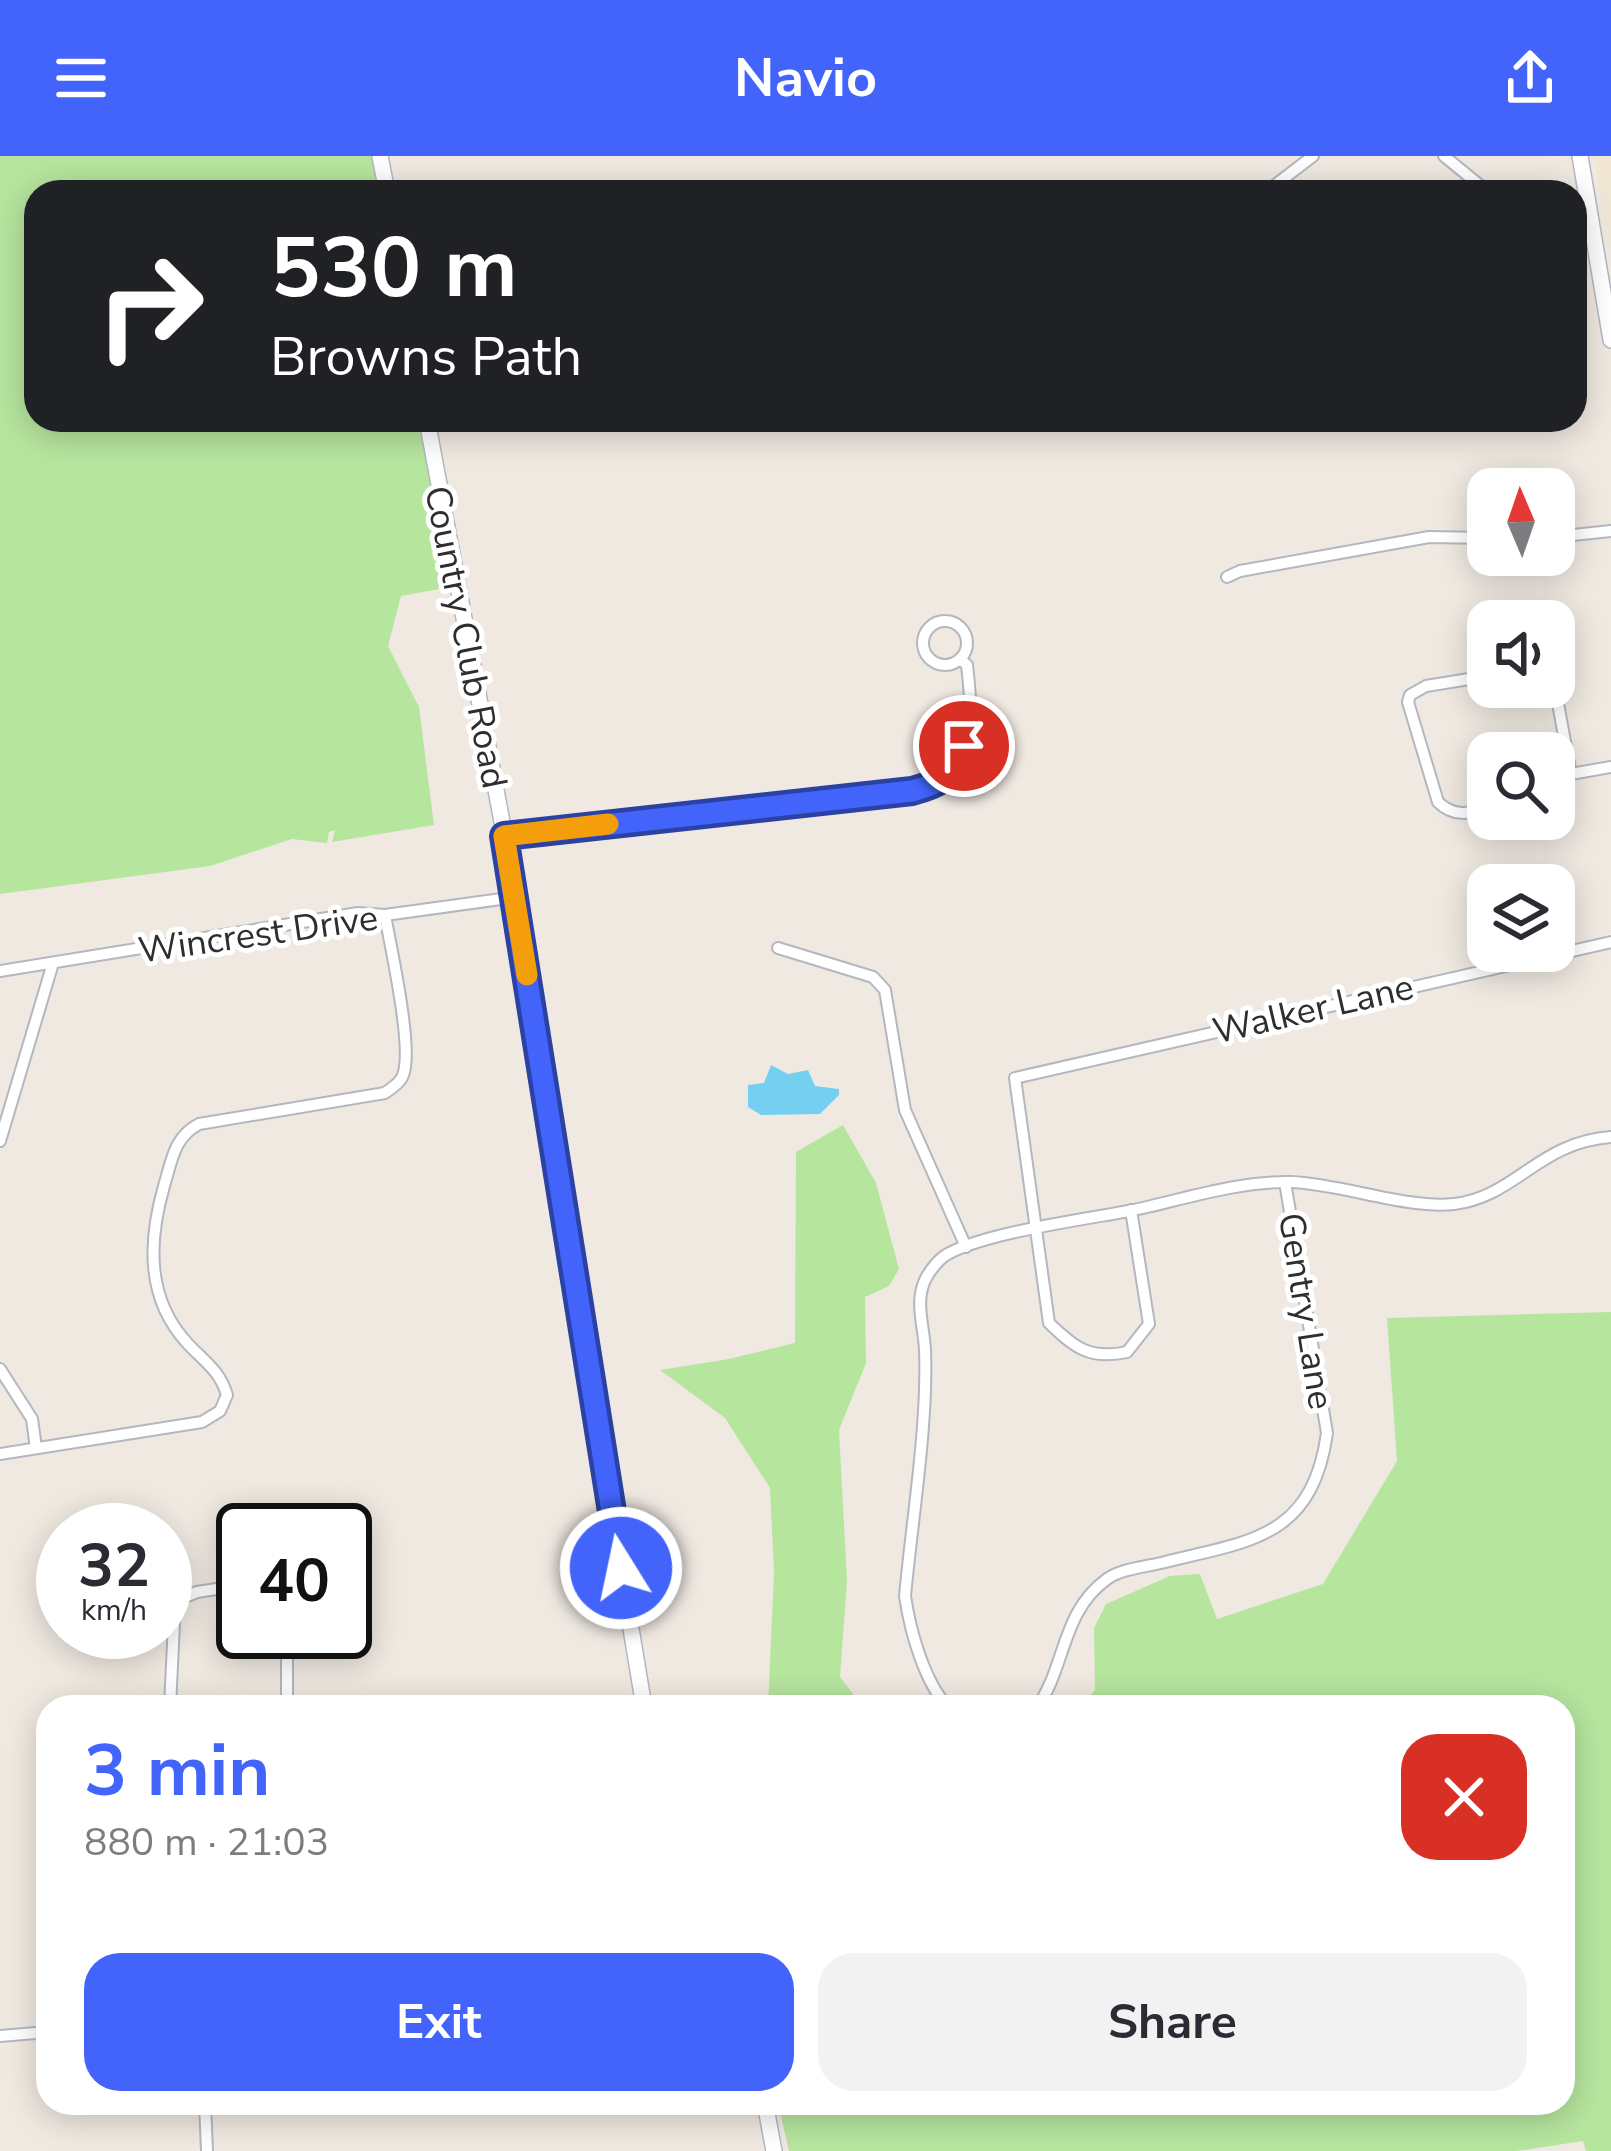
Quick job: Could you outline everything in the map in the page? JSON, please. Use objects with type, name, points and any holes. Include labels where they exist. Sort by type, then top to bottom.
[{"type":"street","points":[[1282,180],[1313,156]]},
{"type":"street","points":[[1444,156],[1473,180]]},
{"type":"street","points":[[1587,229],[1611,340]]},
{"type":"street","name":"Country Club Road","points":[[429,432],[516,897],[561,1206],[642,1695]]},
{"type":"street","points":[[1575,535],[1611,531]]},
{"type":"street","points":[[1227,577],[1429,537],[1467,538]]},
{"type":"street","points":[[946,620],[962,628],[967,644],[960,659],[944,665],[928,658],[922,641],[930,626],[946,620]]},
{"type":"street","points":[[504,836],[912,791],[942,783],[955,770],[974,722],[968,665],[960,659]]},
{"type":"street","points":[[1467,679],[1426,686],[1416,690],[1408,702],[1438,802],[1445,810],[1467,813]]},
{"type":"street","points":[[1575,773],[1611,767]]},
{"type":"street","name":"Wincrest Drive","points":[[0,971],[358,913],[385,915],[516,897]]},
{"type":"street","points":[[0,1454],[202,1422],[220,1411],[227,1395],[222,1378],[170,1322],[156,1288],[151,1251],[154,1221],[175,1147],[183,1132],[199,1124],[385,1093],[399,1082],[405,1070],[401,1005],[385,915]]},
{"type":"street","name":"Walker Lane","points":[[1035,1229],[1015,1078],[1611,942]]},
{"type":"street","points":[[778,948],[873,977],[885,990],[905,1110],[966,1246]]},
{"type":"street","points":[[0,1141],[53,963]]},
{"type":"street","points":[[938,1695],[908,1618],[905,1596],[926,1369],[920,1292],[942,1258],[966,1246],[1035,1229],[1259,1183],[1328,1184],[1452,1204],[1504,1185],[1567,1145],[1611,1137]]},
{"type":"street","name":"Gentry Lane","points":[[1045,1695],[1066,1631],[1109,1577],[1264,1537],[1287,1521],[1311,1490],[1323,1462],[1327,1433],[1285,1182]]},
{"type":"street","points":[[1035,1229],[1049,1323],[1072,1345],[1103,1357],[1127,1352],[1149,1324],[1131,1210]]},
{"type":"street","points":[[0,1369],[32,1419],[37,1448]]},
{"type":"street","points":[[171,1695],[175,1601],[216,1589]]},
{"type":"street","points":[[287,1659],[287,1695]]},
{"type":"street","points":[[0,2036],[36,2033]]},
{"type":"street","points":[[206,2115],[207,2151]]},
{"type":"street","points":[[766,2115],[774,2151]]},
{"type":"shaded area","points":[[1594,156],[1611,156],[1611,250]]},
{"type":"green space","points":[[0,156],[380,156],[385,180],[24,180],[24,432],[429,432],[456,586],[401,596],[388,646],[419,707],[434,825],[332,842],[335,830],[329,832],[327,843],[292,839],[210,866],[0,894]]},
{"type":"green space","points":[[843,1125],[876,1183],[899,1269],[889,1286],[865,1297],[866,1363],[839,1430],[847,1581],[840,1677],[854,1695],[769,1695],[774,1572],[770,1488],[725,1418],[660,1370],[795,1343],[796,1152]]},
{"type":"green space","points":[[1611,1312],[1611,2151],[1586,2151],[1583,2141],[1517,2151],[789,2151],[781,2115],[1575,2115],[1575,1695],[1091,1695],[1095,1690],[1094,1628],[1106,1604],[1170,1576],[1200,1574],[1217,1619],[1323,1584],[1397,1461],[1387,1318]]},
{"type":"water","points":[[771,1065],[788,1074],[808,1070],[815,1086],[839,1089],[839,1095],[820,1114],[761,1115],[748,1107],[748,1085],[764,1083]]},
{"type":"slow traffic","points":[[527,975],[504,836],[608,824]]},
{"type":"route","points":[[621,1568],[504,836],[912,791],[942,783],[955,770],[964,746]]}]
